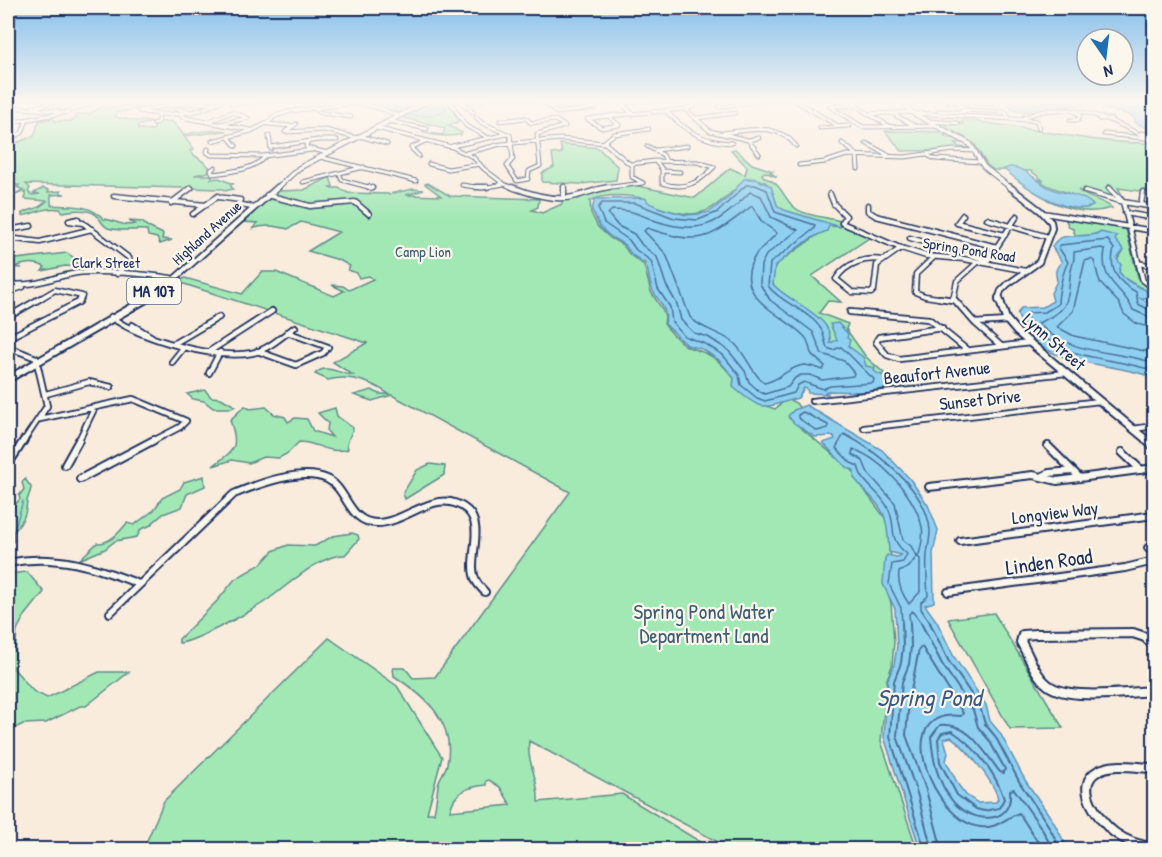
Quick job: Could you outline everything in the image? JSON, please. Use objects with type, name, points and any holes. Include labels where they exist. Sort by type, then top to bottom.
[{"type":"main road","name":"MA 107","points":[[320,157],[351,141]]},
{"type":"main road","points":[[966,141],[975,151],[980,162],[992,174],[1045,214]]},
{"type":"main road","name":"Highland Avenue","points":[[8,377],[114,318],[178,277],[267,195],[299,168],[320,157]]},
{"type":"main road","name":"Highland Avenue","points":[[114,318],[171,278],[267,195]]},
{"type":"main road","name":"Lynn Street","points":[[1045,214],[1052,225],[1039,262],[1001,291],[998,300],[1000,308],[1008,321],[1030,343],[1155,446]]},
{"type":"street","points":[[232,141],[236,146]]},
{"type":"street","points":[[270,141],[274,155]]},
{"type":"street","points":[[271,147],[310,141]]},
{"type":"street","points":[[310,141],[305,146],[312,150]]},
{"type":"street","points":[[375,141],[387,144]]},
{"type":"street","points":[[419,156],[411,147],[424,141]]},
{"type":"street","points":[[430,141],[473,157],[504,184],[534,196],[577,197],[595,189],[643,183],[633,178],[634,168],[611,146],[582,141]]},
{"type":"street","points":[[451,147],[473,141]]},
{"type":"street","points":[[511,141],[513,159],[507,165],[515,180],[528,179],[529,171],[541,165],[537,143]]},
{"type":"street","points":[[465,153],[512,144],[550,141]]},
{"type":"street","points":[[721,141],[732,143]]},
{"type":"street","points":[[749,141],[759,154]]},
{"type":"street","points":[[793,141],[796,146]]},
{"type":"street","points":[[866,143],[890,156]]},
{"type":"street","points":[[842,144],[857,155],[858,169]]},
{"type":"street","points":[[647,146],[665,157],[666,161]]},
{"type":"street","points":[[656,150],[687,146]]},
{"type":"street","points":[[208,149],[207,152],[211,155],[266,156],[312,150],[328,153]]},
{"type":"street","points":[[799,165],[825,162],[840,156],[890,156],[953,150],[975,151]]},
{"type":"street","points":[[922,154],[935,159],[980,162]]},
{"type":"street","points":[[215,166],[211,170],[213,174],[252,167],[262,162],[266,156]]},
{"type":"street","points":[[320,157],[416,181]]},
{"type":"street","points":[[631,164],[655,161],[666,161],[709,164],[714,167],[693,186],[687,188],[662,183],[663,171],[655,161]]},
{"type":"street","points":[[429,164],[447,169],[480,164]]},
{"type":"street","points":[[303,182],[340,175],[363,167]]},
{"type":"street","points":[[663,171],[680,172]]},
{"type":"street","points":[[340,175],[342,180],[372,188]]},
{"type":"street","points":[[462,185],[482,188],[504,184]]},
{"type":"street","points":[[564,186],[564,197]]},
{"type":"street","points":[[171,203],[191,188]]},
{"type":"street","points":[[1109,188],[1123,202],[1143,281],[1155,287]]},
{"type":"street","points":[[1085,191],[1123,202],[1155,207]]},
{"type":"street","points":[[1141,205],[1143,192]]},
{"type":"street","name":"Spring Pond Road","points":[[830,194],[834,204],[846,216],[842,223],[901,249],[934,257],[987,262],[1026,271]]},
{"type":"street","points":[[267,195],[310,206],[356,202],[369,213]]},
{"type":"street","points":[[114,196],[206,205]]},
{"type":"street","points":[[193,214],[218,196],[240,199],[238,204],[251,207]]},
{"type":"street","points":[[868,206],[868,211],[873,214],[997,247]]},
{"type":"street","points":[[1125,213],[1155,218]]},
{"type":"street","points":[[1045,214],[1155,231]]},
{"type":"street","points":[[963,215],[958,223],[1005,235]]},
{"type":"street","points":[[910,238],[987,262],[1017,216]]},
{"type":"street","points":[[987,219],[1048,237]]},
{"type":"street","points":[[77,221],[92,229],[130,260],[117,274]]},
{"type":"street","points":[[8,230],[31,226]]},
{"type":"street","points":[[8,238],[46,243],[92,229]]},
{"type":"street","points":[[939,246],[948,234]]},
{"type":"street","points":[[883,260],[872,257],[862,259],[839,274],[836,279],[852,292],[871,293],[878,265],[901,249]]},
{"type":"street","points":[[934,257],[916,274],[915,292],[925,296],[953,300],[1000,345]]},
{"type":"street","points":[[953,300],[957,281],[978,262]]},
{"type":"street","points":[[1138,263],[1155,266]]},
{"type":"street","name":"Clark Street","points":[[8,284],[28,286],[71,274],[154,275],[171,278]]},
{"type":"street","points":[[8,292],[28,286]]},
{"type":"street","points":[[8,317],[54,290],[79,294],[82,298],[8,338]]},
{"type":"street","points":[[210,351],[272,311]]},
{"type":"street","points":[[850,312],[922,318],[932,321],[967,350]]},
{"type":"street","points":[[173,344],[219,317]]},
{"type":"street","points":[[114,318],[152,337],[173,344],[241,354],[257,351],[295,327]]},
{"type":"street","points":[[975,323],[1008,321]]},
{"type":"street","points":[[942,328],[876,340],[877,344],[892,358],[912,359],[1000,345],[1030,343]]},
{"type":"street","points":[[257,351],[297,365],[322,353],[327,346],[287,332]]},
{"type":"street","points":[[8,347],[37,360],[47,406],[8,465]]},
{"type":"street","points":[[172,362],[184,347]]},
{"type":"street","points":[[209,373],[220,352]]},
{"type":"street","name":"Beaufort Avenue","points":[[812,401],[1066,373]]},
{"type":"street","points":[[46,394],[89,382],[111,387]]},
{"type":"street","points":[[40,419],[136,400],[181,418],[185,423],[80,479]]},
{"type":"street","name":"Sunset Drive","points":[[864,428],[1100,401]]},
{"type":"street","points":[[65,465],[90,420],[94,407]]},
{"type":"street","points":[[1133,429],[1155,426]]},
{"type":"street","points":[[1048,446],[1080,478]]},
{"type":"street","points":[[1122,452],[1141,470]]},
{"type":"street","points":[[929,487],[1026,476],[1041,477],[1052,481],[1155,468]]},
{"type":"street","points":[[1041,477],[1048,473],[1073,471]]},
{"type":"street","points":[[110,613],[216,508],[234,494],[258,484],[313,476],[329,480],[360,519],[374,523],[398,518],[438,501],[456,503],[464,507],[473,518],[476,581],[484,591]]},
{"type":"street","name":"Longview Way","points":[[960,541],[1155,515]]},
{"type":"street","points":[[1148,548],[1155,554]]},
{"type":"street","points":[[8,563],[36,559],[77,561],[139,584]]},
{"type":"street","name":"Linden Road","points":[[948,592],[1125,568],[1155,561]]},
{"type":"street","points":[[1155,646],[1145,637],[1133,633],[1036,634],[1023,635],[1021,638],[1021,642],[1041,676],[1055,690],[1069,693],[1155,691]]},
{"type":"street","points":[[1155,768],[1110,768],[1095,773],[1089,780],[1088,790],[1094,809],[1108,827],[1137,844],[1155,847]]},
{"type":"green space","points":[[21,141],[188,141],[194,149],[190,151],[210,168],[208,172],[194,175],[213,175],[211,179],[219,178],[233,184],[230,185],[233,189],[225,191],[223,189],[26,184],[30,188],[28,192],[32,195],[40,194],[34,193],[43,188],[49,190],[48,192],[61,191],[60,193],[65,194],[51,195],[51,205],[86,208],[104,219],[122,224],[135,224],[129,221],[142,222],[163,234],[162,239],[172,240],[160,244],[157,238],[148,236],[147,230],[108,228],[97,216],[88,211],[63,212],[60,209],[49,209],[22,216],[22,213],[39,207],[47,201],[25,199],[25,192],[15,194],[23,190],[17,187],[19,185],[8,185],[8,146]]},
{"type":"green space","points":[[893,141],[1153,143],[1154,147],[1150,147],[1154,151],[1154,193],[1118,188],[1124,198],[1119,200],[1078,190],[1112,208],[1095,211],[1071,209],[1046,199],[1077,208],[1093,205],[1080,197],[1051,187],[1037,179],[1044,181],[1031,171],[994,170],[987,165],[974,143],[955,143],[959,147],[971,148],[969,150],[902,151]]},
{"type":"green space","points":[[560,144],[598,148],[618,167],[616,180],[581,184],[542,182],[542,173],[554,167],[552,154],[562,153]]},
{"type":"green space","name":"Spring Pond Water Department Land","points":[[735,149],[752,164],[773,171],[770,172],[777,177],[765,172],[762,174],[775,183],[798,210],[840,221],[839,223],[872,236],[812,276],[841,302],[828,301],[819,313],[848,324],[846,329],[866,357],[884,373],[882,375],[805,383],[785,297],[771,285],[775,265],[820,233],[778,208],[772,190],[761,180],[747,178],[722,201],[702,212],[679,213],[647,203],[646,199],[618,195],[590,201],[591,213],[598,227],[610,238],[623,245],[630,255],[644,265],[651,292],[665,317],[664,324],[675,337],[688,347],[715,358],[749,395],[765,405],[775,409],[787,399],[796,403],[801,410],[789,418],[854,472],[862,487],[888,522],[891,541],[890,571],[885,581],[891,603],[894,642],[892,666],[887,679],[881,741],[917,849],[731,849],[529,741],[529,756],[537,787],[538,802],[622,794],[712,849],[143,850],[164,801],[329,638],[397,686],[442,757],[427,813],[434,813],[439,782],[447,764],[449,749],[447,735],[436,712],[417,693],[394,676],[393,668],[405,668],[413,678],[435,677],[570,492],[392,395],[372,401],[354,395],[372,390],[379,394],[389,394],[375,386],[360,380],[336,378],[328,380],[315,374],[328,369],[353,375],[333,362],[367,343],[178,282],[185,278],[242,294],[262,272],[276,272],[334,296],[344,291],[332,285],[343,286],[349,290],[373,279],[369,276],[359,278],[357,273],[348,270],[350,266],[339,260],[308,251],[339,232],[301,222],[288,229],[261,226],[252,229],[258,223],[242,222],[279,191],[304,190],[330,177],[333,186],[329,188],[339,188],[348,193],[389,194],[413,189],[424,190],[406,195],[441,196],[425,184],[428,183],[450,196],[539,199],[538,207],[532,210],[542,213],[562,204],[567,198],[594,190],[638,186],[695,198],[730,168],[745,175],[747,167],[731,150]],"holes":[[[489,780],[500,787],[511,805],[450,811],[455,799],[463,791],[486,785],[486,781]]]},
{"type":"green space","points":[[1064,216],[1126,229],[1138,277],[1154,289],[1154,296],[1124,278],[1119,272],[1117,260],[1122,253],[1114,239],[1100,232],[1093,236],[1076,237]]},
{"type":"green space","points":[[67,253],[77,260],[78,267],[65,266],[42,271],[45,267],[33,264],[14,267],[22,268],[8,267],[8,260]]},
{"type":"green space","points":[[205,390],[211,397],[221,398],[235,406],[213,408],[204,401],[193,399],[187,394]]},
{"type":"green space","points":[[245,406],[250,409],[266,407],[274,414],[285,417],[288,422],[295,418],[307,419],[313,431],[332,437],[327,431],[328,423],[318,413],[335,408],[337,416],[353,428],[347,444],[348,449],[335,450],[299,442],[279,458],[263,457],[249,463],[232,460],[213,466],[233,448],[235,437],[230,420]]},
{"type":"green space","points":[[430,464],[445,466],[444,475],[405,499],[403,493],[417,470]]},
{"type":"green space","points":[[204,476],[205,486],[187,494],[182,507],[163,514],[149,526],[141,529],[137,537],[115,541],[105,549],[79,560],[97,543],[106,542],[114,537],[127,523],[134,525],[154,510],[162,498],[180,489],[184,482]]},
{"type":"green space","points":[[25,479],[31,487],[26,511],[13,533],[14,541],[8,546],[8,513],[20,499],[19,496],[24,489],[22,482]]},
{"type":"green space","points":[[352,533],[358,535],[359,539],[345,555],[316,564],[252,610],[211,631],[179,643],[179,639],[218,600],[235,579],[261,564],[273,551],[288,545],[315,546],[333,536]]},
{"type":"green space","points":[[27,572],[44,592],[24,617],[17,630],[14,669],[33,691],[47,698],[99,672],[129,672],[86,706],[80,706],[46,723],[23,724],[8,732],[8,574]]},
{"type":"green space","points":[[994,613],[1063,728],[1010,729],[948,619]]},
{"type":"water","points":[[1010,167],[1026,172],[1054,190],[1078,196],[1093,206],[1070,207],[1044,197],[1004,169]]},
{"type":"water","points":[[744,179],[756,179],[771,186],[777,205],[784,210],[841,227],[829,226],[827,231],[806,242],[775,266],[773,284],[818,317],[830,333],[830,343],[837,340],[830,324],[838,323],[848,334],[847,338],[850,340],[848,346],[863,357],[866,366],[875,368],[874,371],[884,376],[911,384],[865,392],[825,392],[829,394],[808,393],[804,388],[798,398],[769,406],[757,405],[733,387],[734,378],[719,360],[702,349],[687,345],[665,324],[665,311],[652,290],[646,264],[600,227],[592,210],[595,199],[645,198],[649,203],[660,208],[686,215],[700,214],[709,212],[728,198]]},
{"type":"water","points":[[1100,232],[1117,236],[1115,240],[1124,250],[1117,259],[1121,265],[1119,272],[1131,283],[1154,296],[1140,298],[1154,306],[1154,378],[1124,369],[1057,355],[1043,348],[1031,338],[1017,314],[1021,308],[1043,307],[1053,301],[1051,293],[1057,281],[1056,270],[1062,262],[1052,247],[1056,241],[1067,236]]},
{"type":"water","name":"Spring Pond","points":[[806,405],[882,450],[910,479],[928,505],[938,530],[933,553],[934,602],[925,605],[937,622],[954,657],[986,705],[990,721],[1000,733],[1025,780],[1053,821],[1068,849],[920,849],[884,737],[888,679],[894,665],[897,646],[895,609],[883,584],[885,558],[887,555],[897,557],[901,555],[889,552],[887,525],[884,517],[877,504],[854,478],[854,470],[847,468],[823,443],[835,439],[834,436],[815,437],[794,423],[788,416],[794,410]],"holes":[[[951,737],[986,775],[996,792],[998,799],[996,802],[978,803],[966,795],[959,786],[946,761],[948,753],[944,739]]]},
{"type":"waterway","points":[[8,541],[14,531],[23,501]]},
{"type":"waterway","points":[[8,577],[13,578],[8,587]]},
{"type":"park label","name":"Camp Lion","points":[[423,252]]}]
